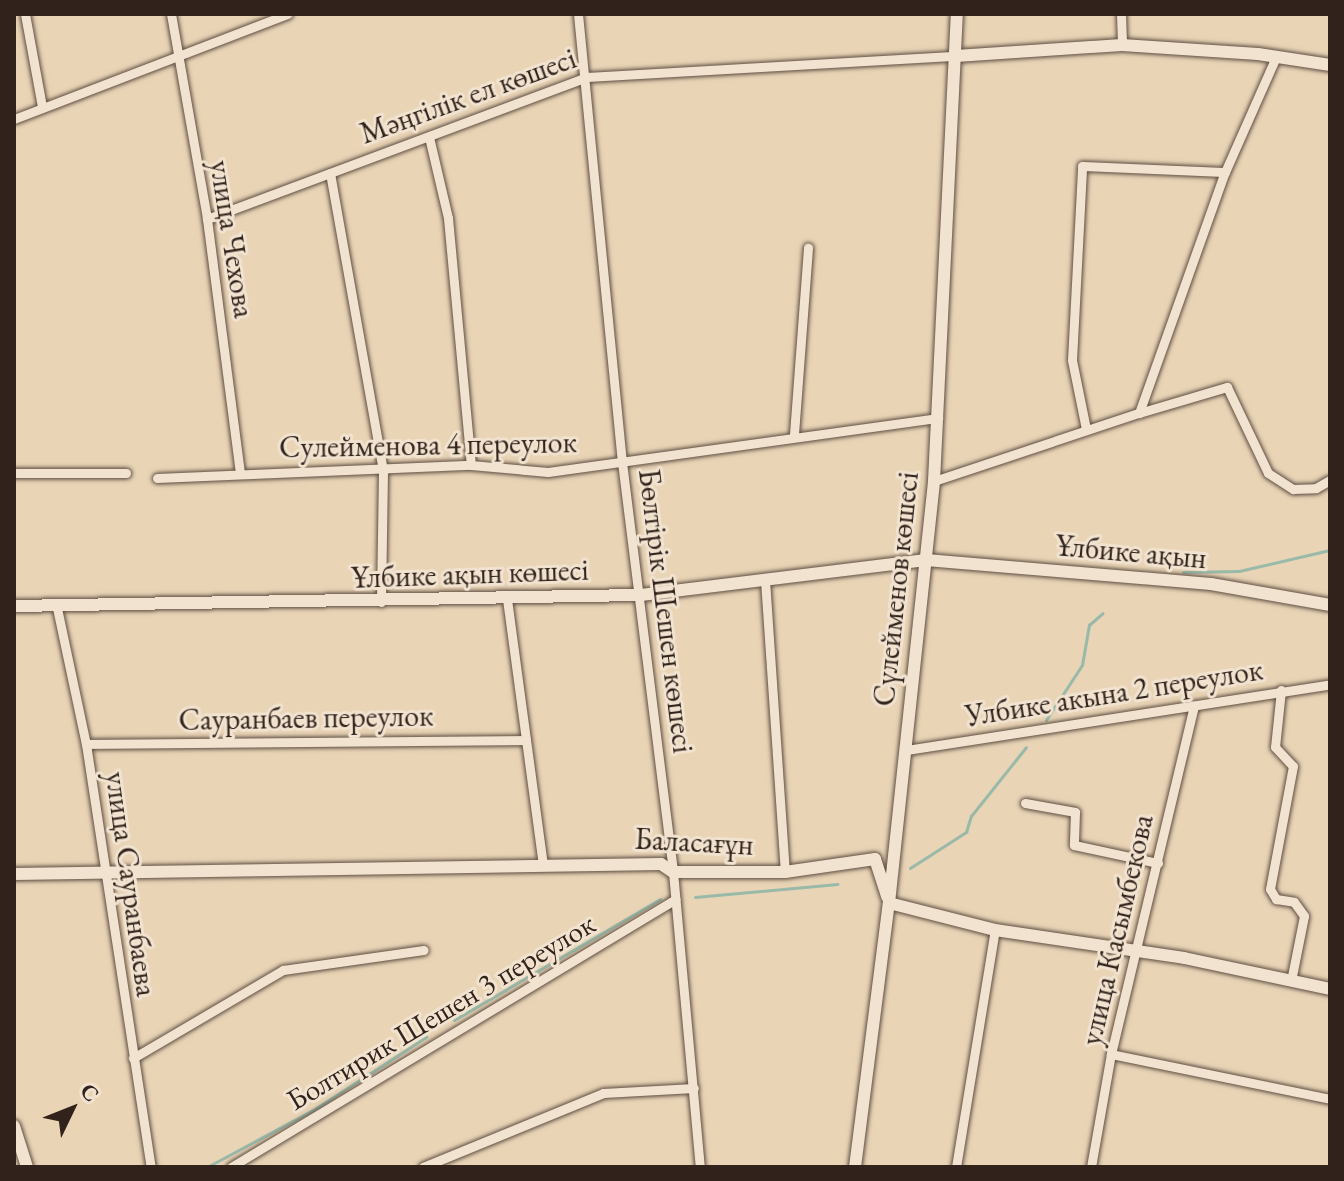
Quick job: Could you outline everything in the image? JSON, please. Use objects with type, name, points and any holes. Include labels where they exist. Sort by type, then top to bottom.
[{"type":"street","points":[[25,14],[42,107]]},
{"type":"street","name":"улица Чехова","points":[[171,14],[207,219],[240,473]]},
{"type":"street","points":[[14,119],[177,53],[288,14]]},
{"type":"street","name":"Бөлтірік Шешен көшесі","points":[[578,14],[587,77],[587,146],[676,899],[700,1167]]},
{"type":"street","name":"Сүлейменов көшесі","points":[[855,1167],[889,903],[934,481],[957,14]]},
{"type":"street","points":[[1121,14],[1122,45]]},
{"type":"street","name":"Мәңгілік ел көшесі","points":[[207,219],[587,77],[1122,45],[1276,57],[1330,65]]},
{"type":"street","points":[[1139,413],[1225,172],[1276,57]]},
{"type":"street","points":[[429,137],[448,218],[471,465]]},
{"type":"street","points":[[1086,429],[1072,360],[1082,166],[1225,172]]},
{"type":"street","points":[[330,173],[383,472],[381,602]]},
{"type":"street","points":[[794,434],[808,248]]},
{"type":"street","points":[[934,481],[1086,429],[1227,387],[1268,473],[1293,489],[1316,488],[1330,480]]},
{"type":"street","name":"Сулейменова 4 переулок","points":[[157,478],[240,473],[383,472],[471,465],[548,472],[794,434],[938,418]]},
{"type":"street","points":[[14,473],[126,473]]},
{"type":"street","name":"Ұлбике ақын көшесі","points":[[14,606],[57,608],[641,595],[926,560]]},
{"type":"street","name":"Ұлбике ақын","points":[[926,560],[1211,584],[1330,605]]},
{"type":"street","points":[[765,580],[785,872]]},
{"type":"street","points":[[507,599],[543,866]]},
{"type":"street","name":"улица Сауранбаева","points":[[57,608],[86,744],[103,871],[151,1167]]},
{"type":"street","name":"Улбике акына 2 переулок","points":[[906,750],[1330,684]]},
{"type":"street","points":[[1281,690],[1275,747],[1293,766],[1270,889],[1276,899],[1294,902],[1304,916],[1291,981]]},
{"type":"street","name":"улица Касымбекова","points":[[1091,1167],[1111,1054],[1194,706]]},
{"type":"street","name":"Сауранбаев переулок","points":[[86,744],[526,740]]},
{"type":"street","points":[[1025,803],[1075,812],[1074,845],[1158,863]]},
{"type":"street","name":"Баласағұн","points":[[14,874],[661,864],[673,872],[785,872],[875,859],[889,903]]},
{"type":"street","name":"Болтирик Шешен 3 переулок","points":[[231,1167],[676,899]]},
{"type":"street","points":[[889,903],[995,930],[1136,950],[1330,989]]},
{"type":"street","points":[[956,1167],[995,930]]},
{"type":"street","points":[[133,1058],[283,970],[424,950]]},
{"type":"street","points":[[1111,1054],[1330,1099]]},
{"type":"street","points":[[423,1167],[603,1093],[694,1088]]},
{"type":"street","points":[[14,1126],[27,1167]]},
{"type":"waterway","points":[[1183,572],[1239,571],[1330,550]]},
{"type":"waterway","points":[[1046,720],[1082,665],[1089,625],[1103,613]]},
{"type":"waterway","points":[[910,868],[966,832],[971,816],[1026,747]]},
{"type":"waterway","points":[[695,897],[837,884]]},
{"type":"waterway","points":[[454,1020],[660,899]]},
{"type":"waterway","points":[[207,1167],[313,1110],[426,1037]]}]
